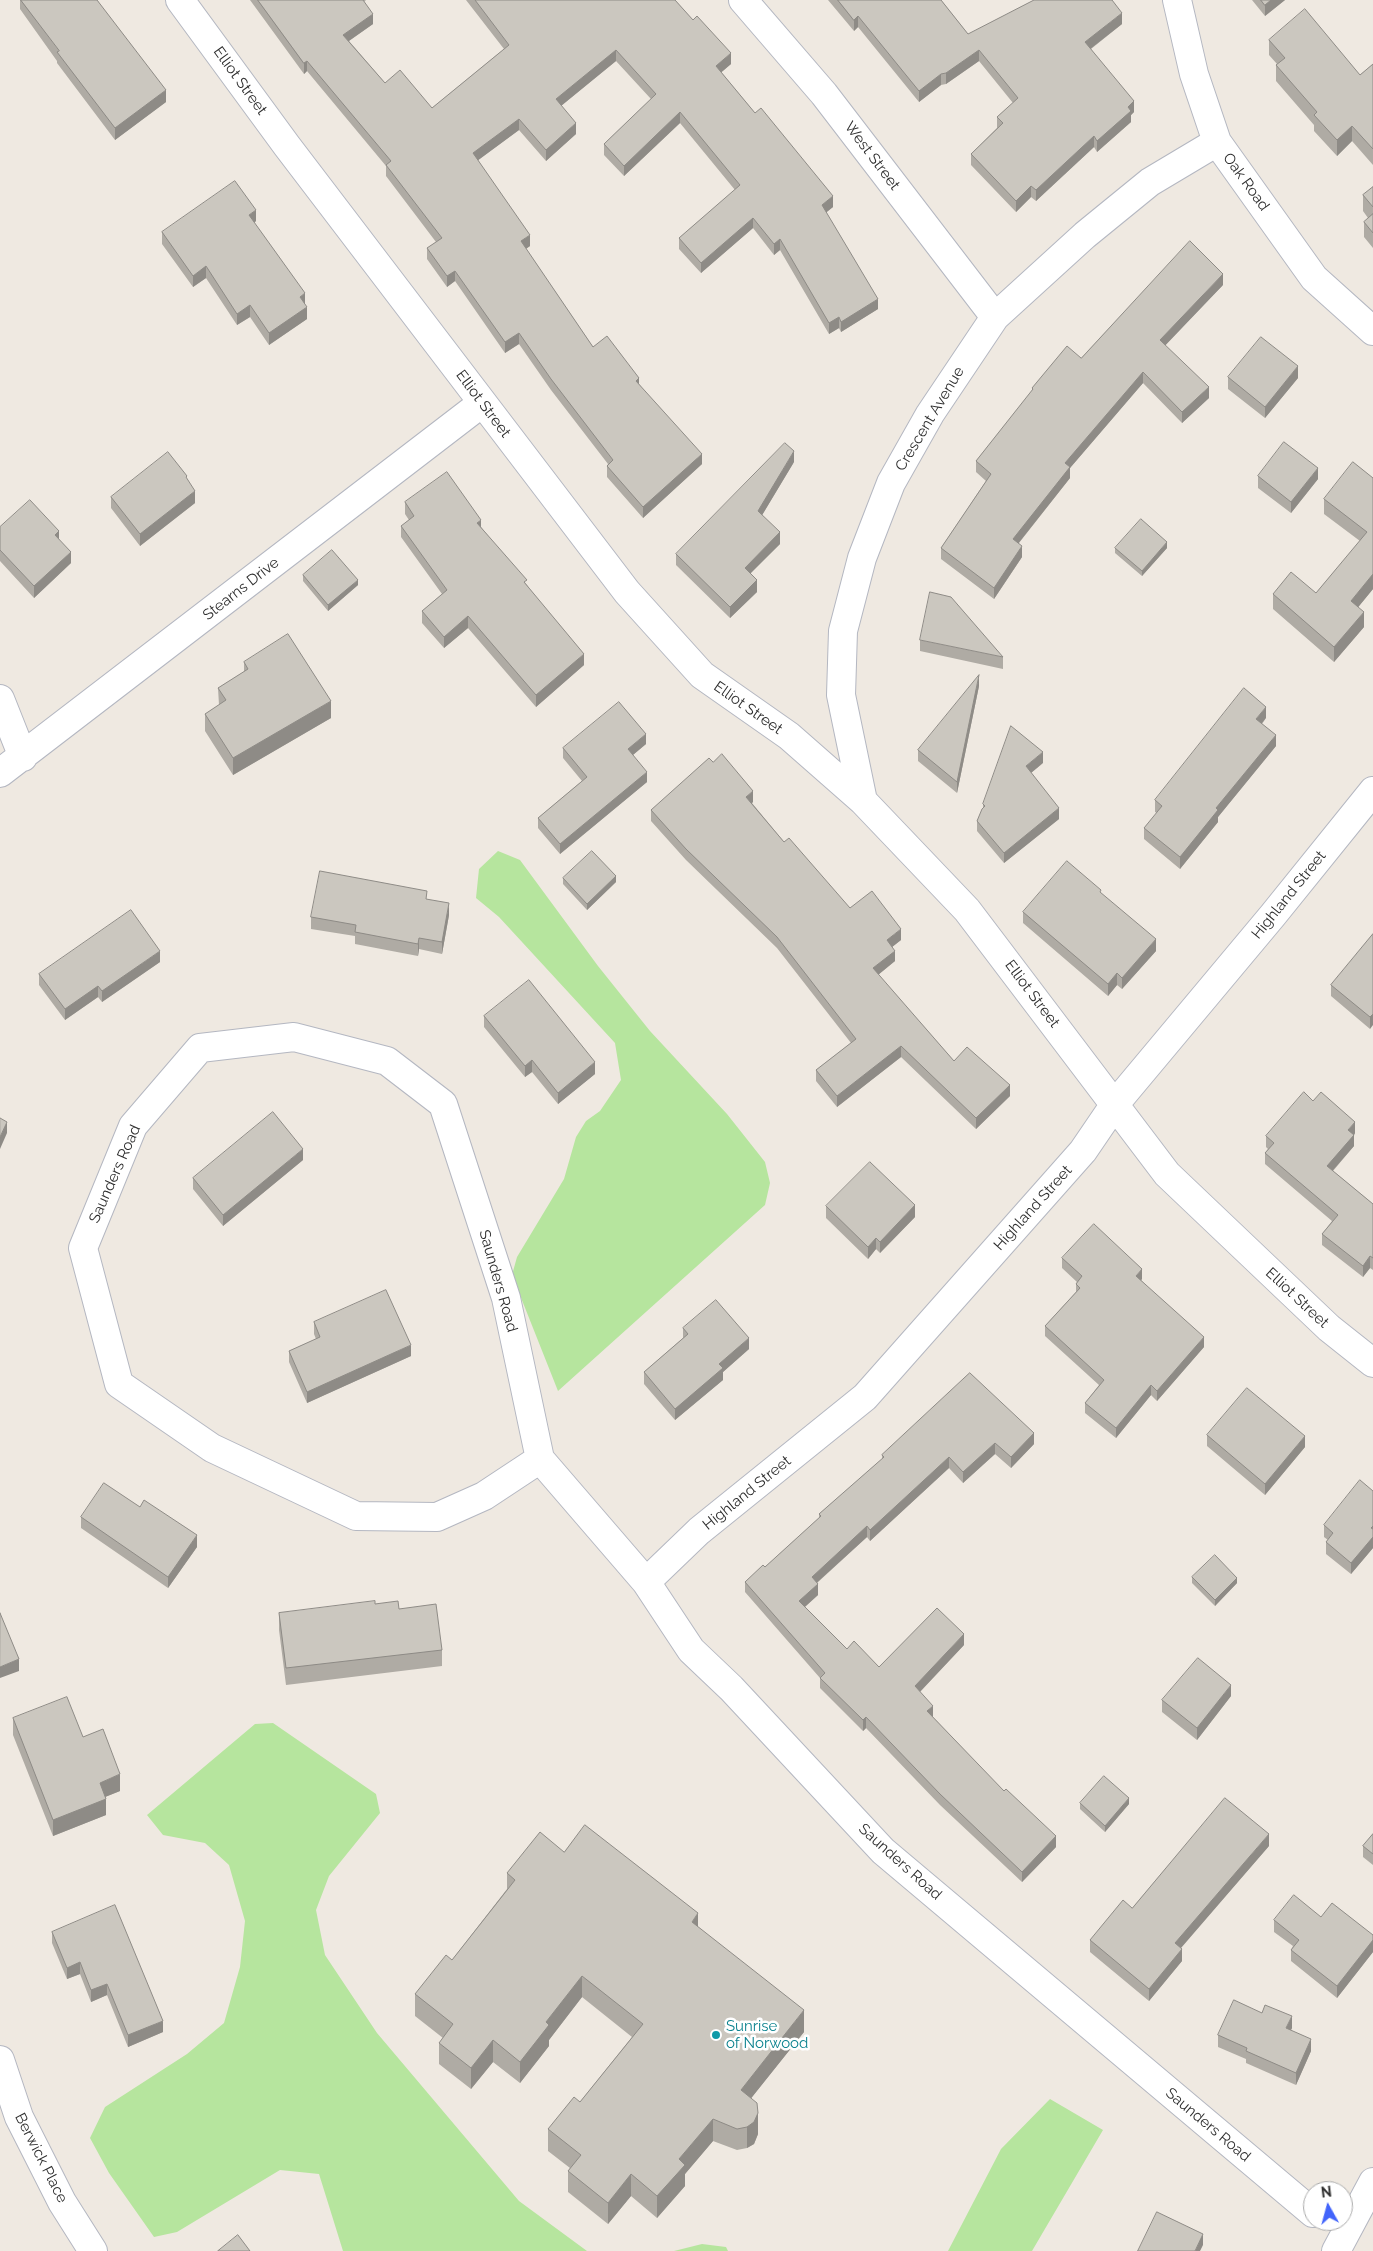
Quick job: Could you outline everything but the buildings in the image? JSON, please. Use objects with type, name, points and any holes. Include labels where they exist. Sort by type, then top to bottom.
[{"type":"street","name":"Elliot Street","points":[[180,0],[293,154],[626,592],[702,675],[789,736],[864,801],[968,910],[1167,1174],[1329,1328],[1373,1363]]},
{"type":"street","name":"West Street","points":[[743,0],[824,94],[995,317]]},
{"type":"street","name":"Oak Road","points":[[1177,0],[1194,74],[1217,142],[1314,278],[1373,331]]},
{"type":"street","name":"Crescent Avenue","points":[[864,801],[841,695],[842,630],[862,558],[891,484],[930,414],[995,317],[1085,235],[1150,182],[1217,142]]},
{"type":"street","name":"Stearns Drive","points":[[0,774],[482,403]]},
{"type":"street","points":[[0,699],[23,757]]},
{"type":"street","name":"Highland Street","points":[[646,1582],[699,1531],[865,1398],[1083,1151],[1115,1104],[1273,915],[1373,791]]},
{"type":"street","name":"Saunders Road","points":[[540,1459],[484,1496],[437,1517],[356,1516],[212,1448],[119,1384],[83,1248],[134,1126],[200,1048],[294,1037],[387,1061],[443,1104],[506,1298],[540,1459],[646,1582],[691,1650],[732,1688],[883,1851],[1303,2205]]},
{"type":"street","name":"Berwick Place","points":[[0,2060],[19,2117],[62,2202],[94,2251]]},
{"type":"street","points":[[1334,2236],[1373,2182]]},
{"type":"green space","points":[[498,851],[520,860],[598,966],[650,1031],[727,1114],[765,1162],[770,1183],[765,1205],[558,1391],[512,1275],[517,1257],[564,1179],[576,1137],[586,1121],[600,1111],[621,1080],[615,1043],[499,917],[476,898],[479,869]]},
{"type":"green space","points":[[273,1723],[376,1794],[380,1813],[329,1876],[316,1910],[325,1955],[377,2033],[519,2201],[587,2251],[343,2251],[319,2174],[280,2170],[177,2232],[154,2237],[109,2173],[90,2138],[105,2107],[187,2054],[224,2023],[240,1967],[245,1921],[229,1865],[205,1843],[163,1835],[147,1815],[255,1724]]},
{"type":"green space","points":[[1050,2099],[1103,2130],[1032,2251],[948,2251],[1001,2149]]},
{"type":"green space","points":[[702,2244],[726,2247],[728,2251],[674,2251]]},
{"type":"place","name":"Sunrise of Norwood","points":[[716,2035]]}]
